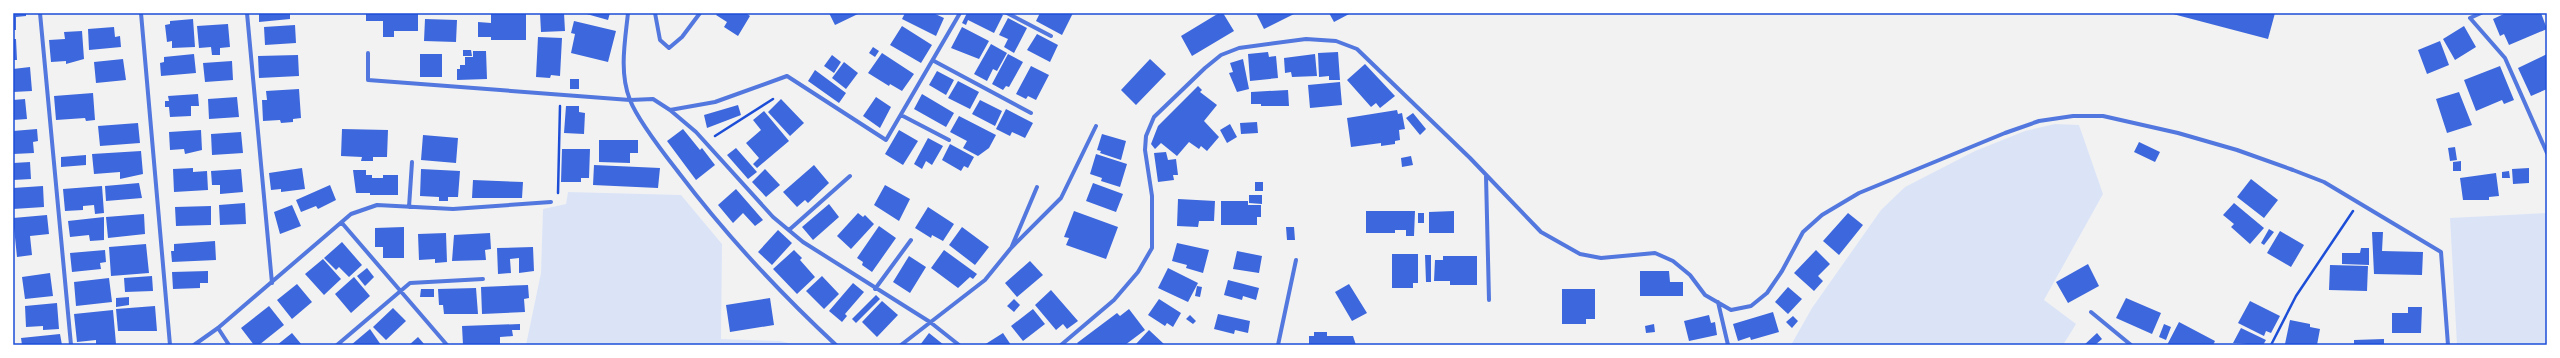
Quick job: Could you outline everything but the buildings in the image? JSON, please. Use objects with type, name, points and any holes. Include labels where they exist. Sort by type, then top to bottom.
[{"type":"street","points":[[40,13],[71,345]]},
{"type":"street","points":[[141,13],[170,345]]},
{"type":"street","points":[[247,13],[272,283]]},
{"type":"street","points":[[628,13],[624,48],[625,76],[630,100],[663,153],[713,217],[799,311],[836,345]]},
{"type":"street","points":[[655,13],[660,40],[669,48],[682,37],[700,13]]},
{"type":"street","points":[[670,110],[715,102],[787,76],[886,140],[934,61],[960,13]]},
{"type":"street","points":[[1007,13],[1051,36]]},
{"type":"street","points":[[2481,13],[2470,18],[2505,58],[2547,153]]},
{"type":"street","points":[[1061,345],[1114,300],[1138,272],[1152,248],[1152,196],[1146,136],[1154,117],[1205,68],[1221,55],[1239,48],[1306,40],[1336,41],[1357,49],[1541,232],[1560,245],[1580,254],[1601,258],[1655,253],[1673,261],[1690,275],[1705,295],[1731,310],[1751,306],[1767,293],[1782,271],[1803,232],[1822,215],[1859,193],[2005,133],[2046,120],[2074,116],[2103,116],[2178,133],[2237,150],[2324,182],[2441,252],[2448,345]]},
{"type":"street","points":[[368,53],[368,80],[630,100],[653,99],[670,110],[704,141],[738,180],[803,242],[875,289],[930,322],[959,345]]},
{"type":"street","points":[[934,61],[1031,112]]},
{"type":"street","points":[[901,115],[949,140]]},
{"type":"street","points":[[901,345],[985,280],[1011,248],[1061,198],[1096,126]]},
{"type":"street","points":[[409,207],[412,162]]},
{"type":"street","points":[[789,230],[850,176]]},
{"type":"street","points":[[1486,176],[1489,300]]},
{"type":"street","points":[[1011,248],[1037,187]]},
{"type":"street","points":[[194,345],[218,328],[272,283],[351,214],[378,205],[453,209],[551,202]]},
{"type":"street","points":[[342,223],[446,345]]},
{"type":"street","points":[[875,289],[911,240]]},
{"type":"street","points":[[1278,345],[1296,260]]},
{"type":"street","points":[[337,345],[410,283],[483,279]]},
{"type":"street","points":[[1718,302],[1728,345]]},
{"type":"street","points":[[2091,312],[2131,345]]},
{"type":"street","points":[[218,328],[229,345]]},
{"type":"path","points":[[704,141],[719,135],[773,99]]},
{"type":"path","points":[[558,190],[560,106]]},
{"type":"path","points":[[2271,345],[2296,296],[2358,203]]},
{"type":"shaded area","points":[[2055,124],[2079,125],[2103,194],[2044,300],[2076,324],[2063,345],[1791,345],[1812,308],[1881,210],[1905,187],[1975,151],[2025,131]]},
{"type":"shaded area","points":[[568,192],[681,195],[722,244],[721,339],[780,341],[797,345],[526,345],[541,273],[543,209],[566,204]]},
{"type":"shaded area","points":[[2547,213],[2547,345],[2457,345],[2450,218]]}]
